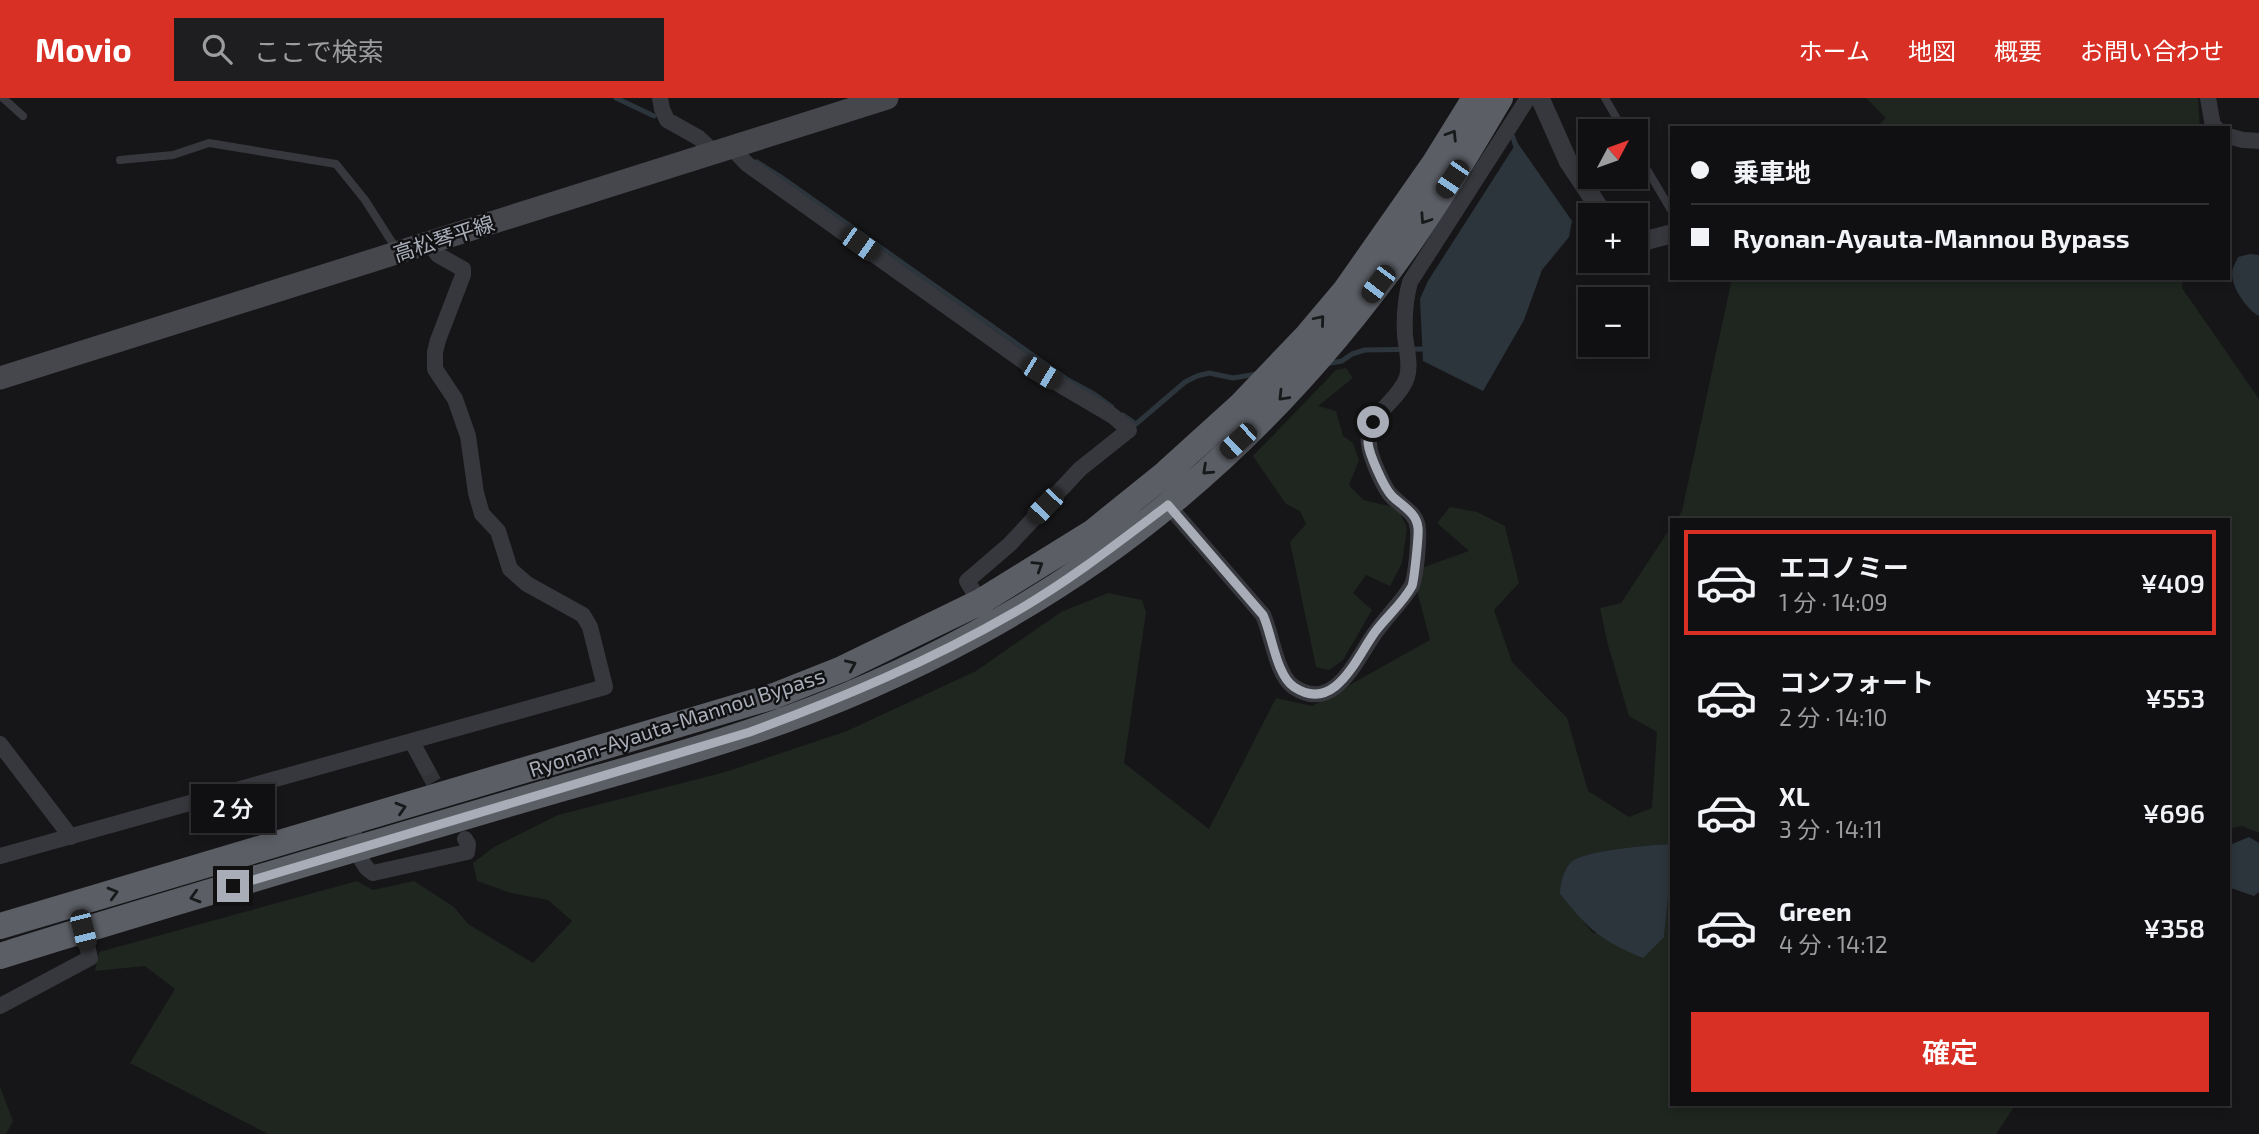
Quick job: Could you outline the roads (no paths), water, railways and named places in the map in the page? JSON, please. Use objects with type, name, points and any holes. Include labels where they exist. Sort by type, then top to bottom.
[{"type":"highway","name":"Ryonan-Ayauta-Mannou Bypass","points":[[0,926],[750,732],[880,681],[1018,610],[1104,553],[1168,505],[1249,415],[1307,336],[1345,290],[1420,185],[1475,98]]},
{"type":"highway","name":"Ryonan-Ayauta-Mannou Bypass","points":[[0,956],[774,696],[842,669],[980,602],[1093,532],[1166,473],[1249,415],[1325,352],[1409,243],[1445,190],[1500,98]]},
{"type":"main road","name":"高松琴平線","points":[[0,378],[887,98]]},
{"type":"street","points":[[660,98],[667,120],[747,164],[1029,365],[1113,416],[1129,430],[1080,469],[1010,544],[967,581],[980,602]]},
{"type":"street","points":[[1168,505],[1263,615],[1282,672],[1292,685],[1306,693],[1320,694],[1335,688],[1347,676],[1374,634],[1413,585],[1419,527],[1412,513],[1390,494],[1368,443],[1373,422],[1401,389],[1408,375],[1405,300],[1410,282],[1528,98]]},
{"type":"street","points":[[1540,98],[1568,161],[1596,203]]},
{"type":"street","points":[[2208,98],[2213,126]]},
{"type":"street","points":[[2230,137],[2259,141]]},
{"type":"street","points":[[1648,240],[1670,234]]},
{"type":"street","points":[[0,856],[605,687],[590,626],[583,615],[527,584],[510,569],[498,531],[482,514],[468,436],[455,399],[435,369],[438,340],[463,275],[463,268],[438,255],[429,243]]},
{"type":"street","points":[[412,742],[426,768]]},
{"type":"street","points":[[0,744],[71,837]]},
{"type":"street","points":[[355,836],[362,863],[373,873],[467,852],[468,844],[465,839]]},
{"type":"street","points":[[0,1006],[90,958],[83,930]]},
{"type":"lane","points":[[3,98],[23,117]]},
{"type":"lane","points":[[1605,98],[1617,119]]},
{"type":"lane","points":[[120,160],[173,155],[209,143],[336,164],[365,200],[398,253]]},
{"type":"lane","points":[[1648,172],[1670,209]]},
{"type":"waterway","points":[[616,98],[654,116]]},
{"type":"waterway","points":[[1513,137],[1517,151]]},
{"type":"waterway","points":[[757,162],[1068,380],[1112,407]]},
{"type":"waterway","points":[[1325,364],[1342,361],[1365,350],[1427,349]]},
{"type":"waterway","points":[[1123,415],[1136,424],[1185,382],[1197,376],[1209,373],[1233,378],[1257,374]]},
{"type":"tunnel","points":[[426,768],[458,827]]}]
